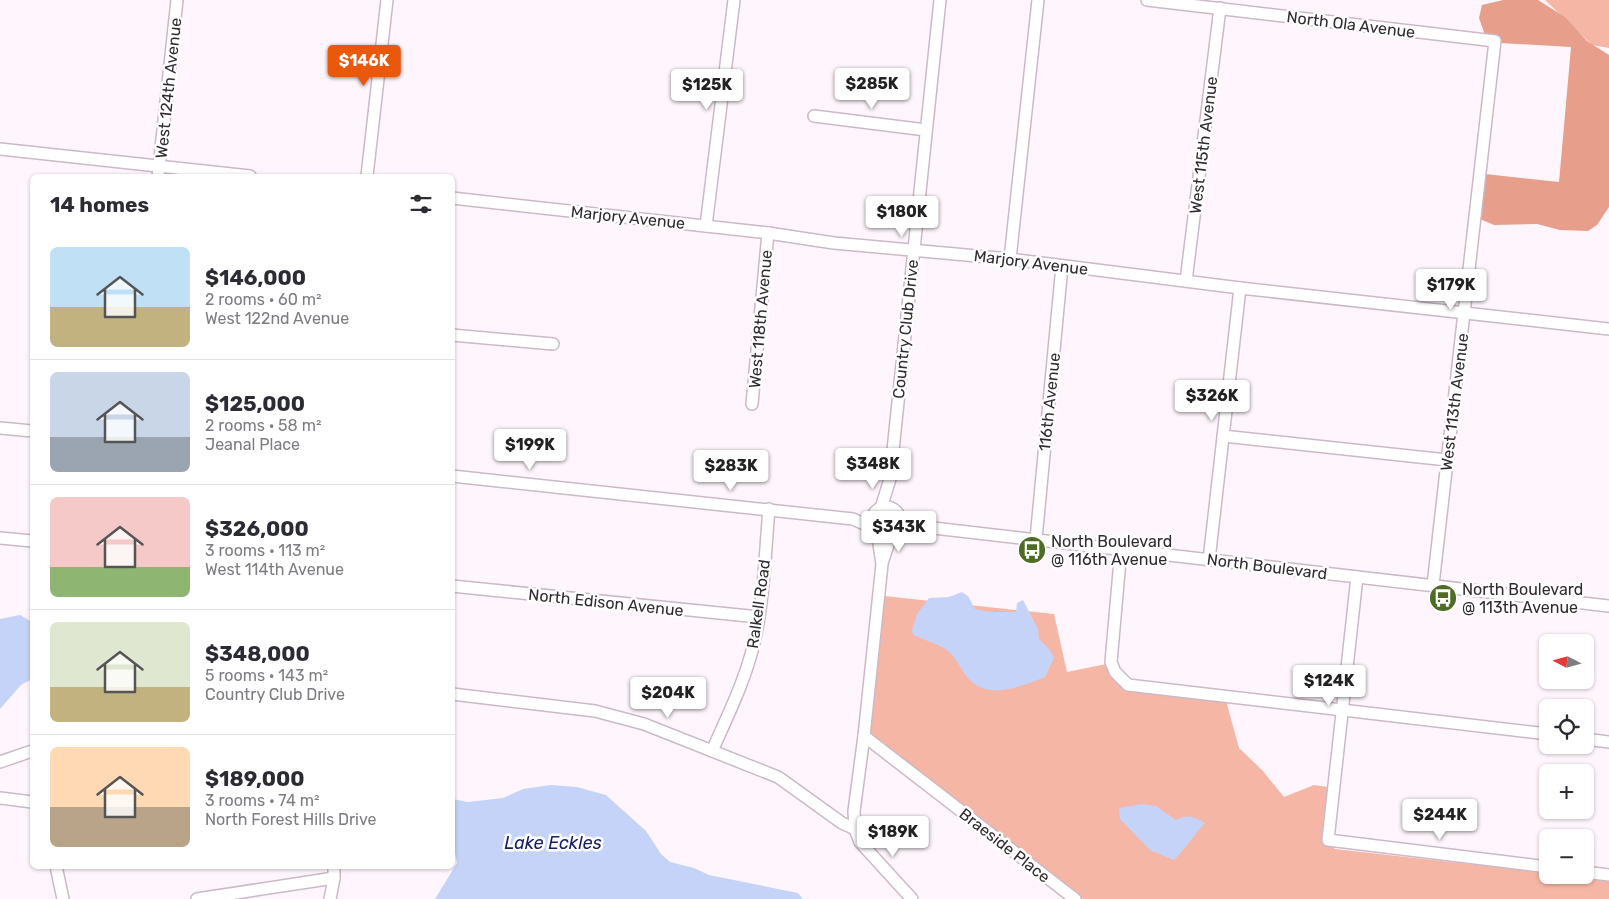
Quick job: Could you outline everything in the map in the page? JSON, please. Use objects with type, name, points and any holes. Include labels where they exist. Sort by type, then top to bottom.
[{"type":"street","name":"West 124th Avenue","points":[[159,171],[177,0]]},
{"type":"street","points":[[367,174],[387,0]]},
{"type":"street","points":[[706,226],[734,0]]},
{"type":"street","name":"Country Club Drive","points":[[879,510],[890,479],[940,0]]},
{"type":"street","points":[[1010,259],[1038,0]]},
{"type":"street","name":"North Ola Avenue","points":[[1148,0],[1495,41]]},
{"type":"street","name":"West 115th Avenue","points":[[1186,281],[1220,8]]},
{"type":"street","name":"West 113th Avenue","points":[[1433,585],[1495,41]]},
{"type":"street","points":[[814,116],[926,130]]},
{"type":"street","points":[[0,149],[159,171],[214,174]]},
{"type":"street","name":"Marjory Avenue","points":[[455,198],[768,233],[834,243],[1010,259],[1240,288],[1609,329]]},
{"type":"street","name":"West 118th Avenue","points":[[752,404],[768,233]]},
{"type":"street","name":"116th Avenue","points":[[1036,539],[1062,266]]},
{"type":"street","points":[[1209,560],[1240,288]]},
{"type":"street","points":[[455,335],[552,344]]},
{"type":"street","points":[[0,428],[30,431]]},
{"type":"street","points":[[1223,436],[1447,460]]},
{"type":"street","points":[[455,476],[852,519],[884,535],[894,533]]},
{"type":"street","name":"Country Club Drive","points":[[890,479],[896,513]]},
{"type":"street","points":[[852,519],[886,508],[896,513],[900,525],[894,533],[882,564],[854,811],[855,829],[860,842],[912,899]]},
{"type":"street","name":"Ralkell Road","points":[[712,750],[742,684],[754,644],[759,618],[770,509]]},
{"type":"street","points":[[879,510],[872,521],[876,530],[882,564]]},
{"type":"street","name":"North Boulevard","points":[[896,513],[925,527]]},
{"type":"street","name":"North Boulevard","points":[[894,533],[925,527],[1609,606]]},
{"type":"street","points":[[0,538],[30,541]]},
{"type":"street","points":[[1121,550],[1111,662],[1115,672],[1128,685],[1539,733]]},
{"type":"street","points":[[1357,577],[1328,840],[1539,866]]},
{"type":"street","name":"North Edison Avenue","points":[[455,586],[759,618]]},
{"type":"street","points":[[455,694],[595,711],[644,724],[778,778],[842,823],[855,829]]},
{"type":"street","name":"Braeside Place","points":[[864,736],[1075,899]]},
{"type":"street","points":[[1594,740],[1609,742]]},
{"type":"street","points":[[0,762],[30,753]]},
{"type":"street","points":[[0,798],[30,802]]},
{"type":"street","points":[[57,869],[64,899]]},
{"type":"street","points":[[330,899],[334,869]]},
{"type":"street","points":[[1594,873],[1609,875]]},
{"type":"street","points":[[197,899],[334,878]]},
{"type":"shaded area","points":[[1503,0],[1538,0],[1565,17],[1587,41],[1609,55],[1609,207],[1597,225],[1588,231],[1560,230],[1537,224],[1494,225],[1480,219],[1485,174],[1559,182],[1571,47],[1500,43],[1501,37],[1485,35],[1479,18],[1482,5]]},
{"type":"shaded area","points":[[1545,0],[1609,0],[1609,48],[1592,45]]},
{"type":"shaded area","points":[[884,596],[1054,614],[1067,672],[1106,664],[1114,680],[1124,686],[1226,701],[1239,748],[1262,770],[1284,797],[1314,785],[1328,787],[1324,840],[1335,849],[1539,872],[1539,884],[1594,884],[1594,878],[1609,880],[1609,899],[1083,899],[996,830],[871,736],[869,731]]},
{"type":"water","points":[[962,592],[968,596],[975,609],[990,612],[1016,612],[1017,603],[1023,600],[1038,629],[1039,639],[1050,650],[1054,658],[1045,677],[1006,690],[986,689],[977,686],[969,679],[948,651],[913,635],[912,630],[917,614],[929,598],[949,597]]},
{"type":"water","points":[[20,615],[30,621],[30,680],[21,685],[0,709],[0,619]]},
{"type":"water","name":"Lake Eckles","points":[[551,785],[577,787],[606,795],[646,831],[661,854],[670,862],[694,868],[709,875],[798,893],[803,899],[435,899],[457,863],[455,852],[455,799],[468,802],[503,798],[523,789]]},
{"type":"water","points":[[1142,804],[1156,806],[1176,820],[1190,817],[1205,823],[1174,860],[1150,850],[1120,819],[1119,808]]},
{"type":"place","name":"North Boulevard @ 116th Avenue","points":[[1032,550]]},
{"type":"place","name":"North Boulevard @ 113th Avenue","points":[[1443,598]]}]
